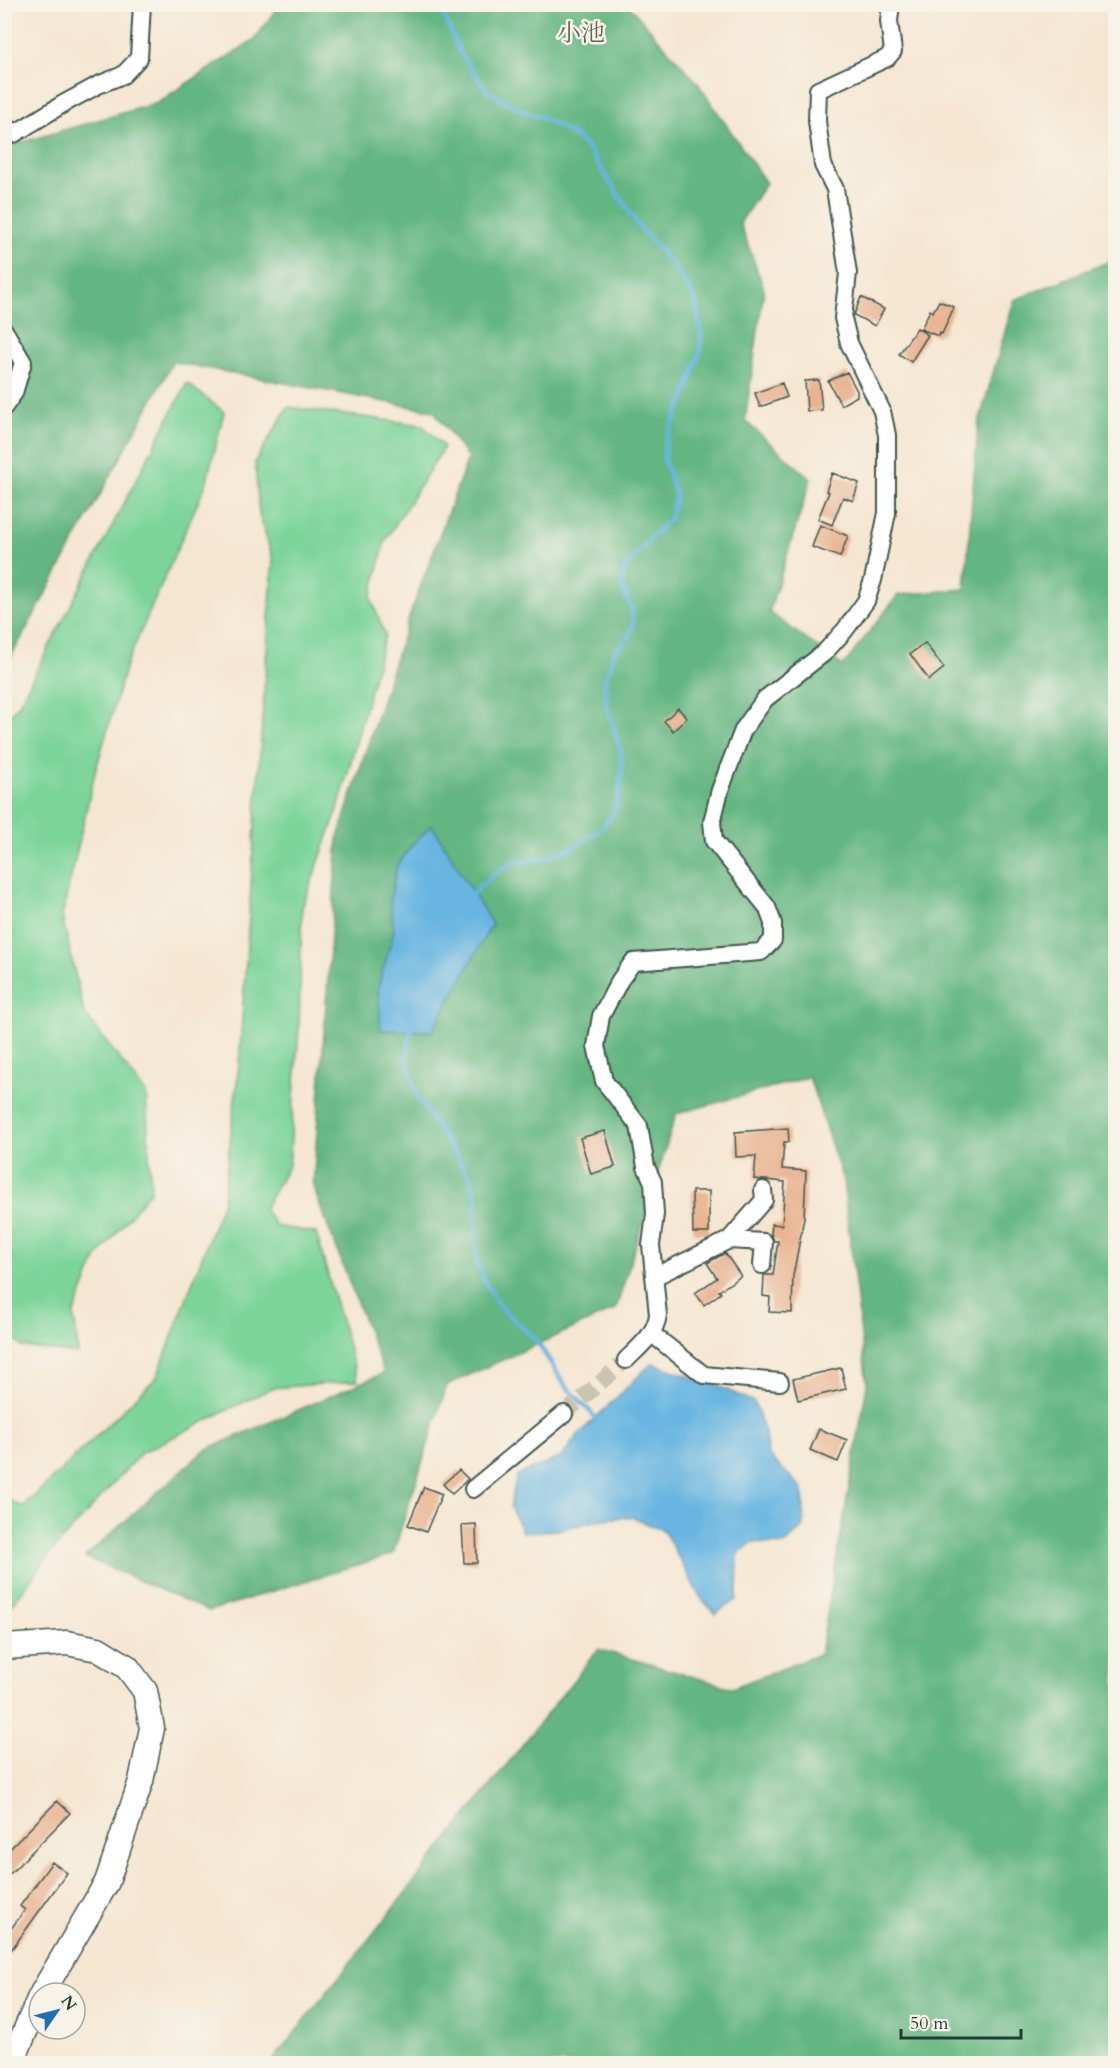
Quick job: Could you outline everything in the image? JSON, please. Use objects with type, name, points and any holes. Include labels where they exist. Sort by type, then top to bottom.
[{"type":"street","points":[[4,122],[14,134],[98,85],[123,75],[139,58],[142,4]]},
{"type":"street","points":[[626,1360],[657,1326],[658,1315],[651,1245],[655,1214],[653,1182],[646,1167],[639,1126],[604,1081],[596,1046],[601,1016],[620,980],[633,962],[761,952],[773,940],[774,923],[767,907],[714,841],[712,822],[720,790],[744,730],[765,699],[824,653],[845,630],[866,601],[873,580],[887,513],[887,435],[882,411],[849,343],[843,318],[848,273],[835,189],[823,165],[817,122],[817,101],[818,90],[887,58],[893,51],[889,21],[891,4]]},
{"type":"street","points":[[4,330],[22,362],[14,393],[4,407]]},
{"type":"street","points":[[654,1277],[729,1240],[764,1200],[763,1190]]},
{"type":"street","points":[[729,1240],[764,1242],[762,1265]]},
{"type":"street","points":[[652,1334],[704,1375],[780,1382]]},
{"type":"street","points":[[473,1488],[564,1414]]},
{"type":"street","points":[[4,1647],[67,1643],[98,1649],[127,1667],[145,1691],[152,1728],[141,1781],[107,1882],[49,1981]]},
{"type":"street","points":[[12,2064],[27,2028]]},
{"type":"green space","points":[[279,5],[628,5],[697,82],[766,183],[740,223],[764,289],[745,421],[811,479],[769,612],[843,666],[898,595],[965,589],[978,426],[1014,300],[1115,259],[1115,2063],[271,2063],[598,1649],[732,1688],[820,1654],[867,1385],[843,1180],[809,1077],[676,1114],[616,1309],[447,1385],[393,1554],[209,1611],[85,1557],[205,1450],[384,1373],[313,1187],[338,837],[407,623],[468,458],[434,411],[173,362],[5,668],[5,147],[157,103],[255,39]]},
{"type":"green space","points":[[187,383],[224,412],[206,484],[126,665],[94,776],[62,916],[84,1013],[146,1093],[151,1190],[97,1257],[74,1313],[78,1354],[23,1347],[5,1332],[5,721],[19,704]]},
{"type":"green space","points":[[288,407],[422,425],[444,447],[385,541],[371,598],[385,635],[338,809],[302,908],[299,1028],[289,1165],[264,1209],[276,1226],[316,1233],[358,1381],[272,1388],[141,1453],[53,1550],[5,1614],[5,1498],[23,1507],[157,1377],[223,1201],[239,1064],[273,559],[259,514],[255,462]]},
{"type":"water","points":[[432,825],[492,924],[432,1031],[381,1030],[378,988],[394,931],[390,900],[397,865],[412,845]]},
{"type":"water","points":[[652,1363],[711,1383],[754,1402],[764,1429],[768,1455],[803,1489],[804,1527],[784,1545],[753,1542],[738,1554],[737,1599],[715,1614],[699,1595],[664,1531],[632,1517],[604,1519],[558,1530],[522,1532],[510,1506],[517,1475],[562,1457],[576,1437]]},
{"type":"building","points":[[861,297],[884,309],[875,326],[854,315]]},
{"type":"building","points":[[939,301],[954,307],[942,334],[938,336],[921,329],[930,310],[933,312]]},
{"type":"building","points":[[917,328],[928,335],[911,362],[899,354]]},
{"type":"building","points":[[847,372],[857,391],[857,396],[841,405],[828,381]]},
{"type":"building","points":[[819,380],[822,410],[807,411],[805,381]]},
{"type":"building","points":[[782,383],[787,397],[760,407],[755,393]]},
{"type":"building","points":[[832,473],[859,483],[853,501],[843,497],[832,525],[818,519],[829,492],[826,491]]},
{"type":"building","points":[[820,525],[848,536],[840,557],[812,547]]},
{"type":"building","points":[[925,643],[944,668],[929,680],[910,654]]},
{"type":"building","points":[[678,708],[687,718],[673,731],[664,721]]},
{"type":"building","points":[[788,1128],[789,1142],[784,1142],[782,1169],[806,1171],[804,1218],[793,1276],[792,1313],[769,1312],[770,1297],[763,1296],[764,1275],[773,1275],[778,1241],[774,1241],[771,1234],[772,1224],[782,1225],[785,1182],[754,1179],[756,1156],[736,1157],[735,1132]]},
{"type":"building","points":[[605,1131],[615,1167],[591,1174],[580,1138]]},
{"type":"building","points":[[692,1191],[709,1191],[709,1233],[693,1233]]},
{"type":"building","points":[[725,1253],[741,1276],[704,1305],[695,1293],[717,1278],[707,1263]]},
{"type":"building","points":[[841,1368],[846,1389],[798,1400],[793,1379]]},
{"type":"building","points":[[819,1429],[847,1440],[838,1462],[810,1450]]},
{"type":"building","points":[[459,1470],[468,1479],[452,1494],[443,1484]]},
{"type":"building","points":[[424,1487],[442,1494],[426,1532],[408,1525]]},
{"type":"building","points":[[476,1524],[477,1563],[464,1563],[462,1525]]},
{"type":"building","points":[[57,1801],[70,1813],[4,1880],[4,1855]]},
{"type":"building","points":[[52,1862],[67,1873],[4,1960],[4,1938],[25,1910],[20,1906]]},
{"type":"waterway","points":[[439,4],[460,53],[487,91],[514,107],[547,120],[573,135],[587,147],[638,225],[674,266],[695,299],[701,335],[701,350],[685,396],[665,441],[664,460],[676,495],[670,518],[623,569],[622,588],[632,610],[633,625],[629,637],[614,653],[605,681],[606,702],[621,752],[622,774],[615,811],[603,827],[577,846],[542,859],[512,863],[494,874],[471,895]]},
{"type":"waterway","points":[[412,1025],[406,1057],[418,1098],[470,1177],[476,1197],[475,1241],[478,1263],[484,1281],[500,1307],[536,1340],[565,1385],[598,1420]]},
{"type":"tunnel","points":[[564,1414],[626,1360]]},
{"type":"district","name":"小池","points":[[581,33]]}]
